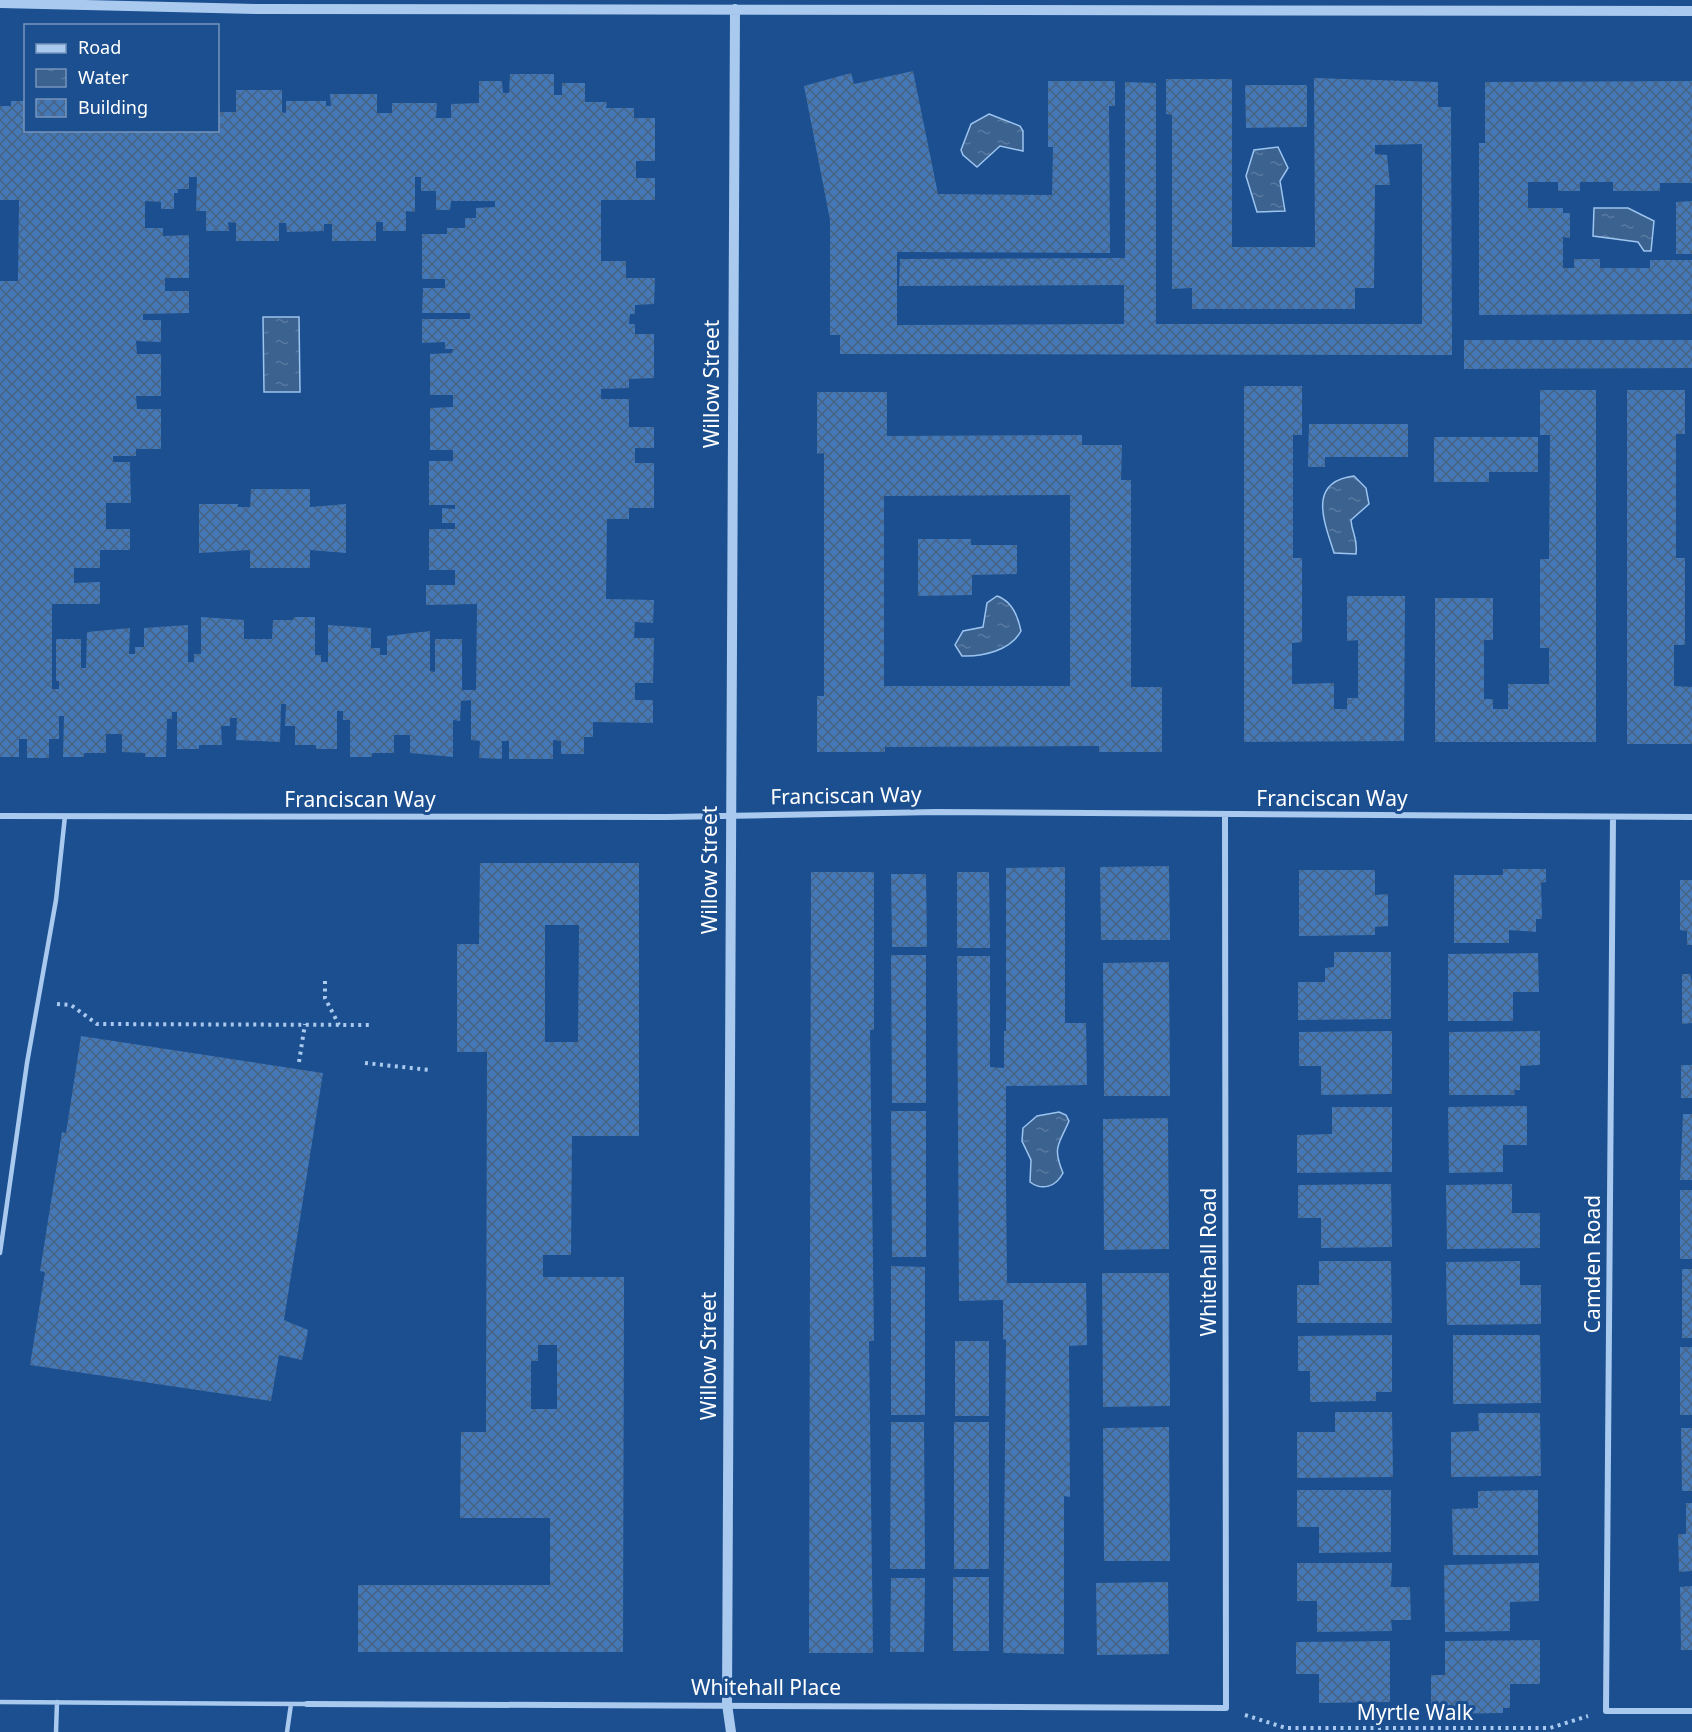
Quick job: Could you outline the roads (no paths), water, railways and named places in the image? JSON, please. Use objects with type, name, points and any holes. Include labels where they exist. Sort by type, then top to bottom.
[{"type":"street","points":[[0,3],[256,9],[1692,11]]},
{"type":"street","name":"Willow Street","points":[[731,1732],[727,1704],[735,9]]},
{"type":"street","name":"Franciscan Way","points":[[0,816],[730,815],[925,812],[1692,817]]},
{"type":"street","name":"Whitehall Road","points":[[1225,815],[1226,1708]]},
{"type":"street","name":"Camden Road","points":[[1613,817],[1606,1711],[1692,1711]]},
{"type":"street","name":"Whitehall Place","points":[[307,1704],[727,1704],[1226,1708]]},
{"type":"lane","points":[[0,1253],[56,900],[65,816]]},
{"type":"lane","points":[[0,1702],[307,1704]]},
{"type":"lane","points":[[56,1732],[57,1702]]},
{"type":"lane","points":[[287,1732],[291,1704]]},
{"type":"water","points":[[989,114],[1020,126],[1023,131],[1023,151],[1000,146],[977,167],[963,155],[961,150],[971,124]]},
{"type":"water","points":[[1278,147],[1288,168],[1280,181],[1285,211],[1257,212],[1246,176],[1254,150]]},
{"type":"water","points":[[1594,208],[1628,208],[1654,221],[1651,251],[1644,251],[1638,242],[1593,236]]},
{"type":"water","points":[[263,317],[299,317],[300,392],[264,392]]},
{"type":"water","points":[[1354,476],[1366,488],[1369,504],[1351,520],[1356,554],[1334,553],[1324,517],[1324,495],[1329,486],[1339,480]]},
{"type":"water","points":[[997,596],[1007,601],[1014,610],[1021,631],[1011,643],[996,651],[962,656],[955,645],[963,631],[983,627],[987,603]]},
{"type":"water","points":[[1059,1112],[1066,1115],[1069,1121],[1057,1151],[1063,1173],[1053,1184],[1044,1187],[1035,1185],[1030,1182],[1031,1160],[1022,1141],[1023,1128],[1037,1116]]}]
